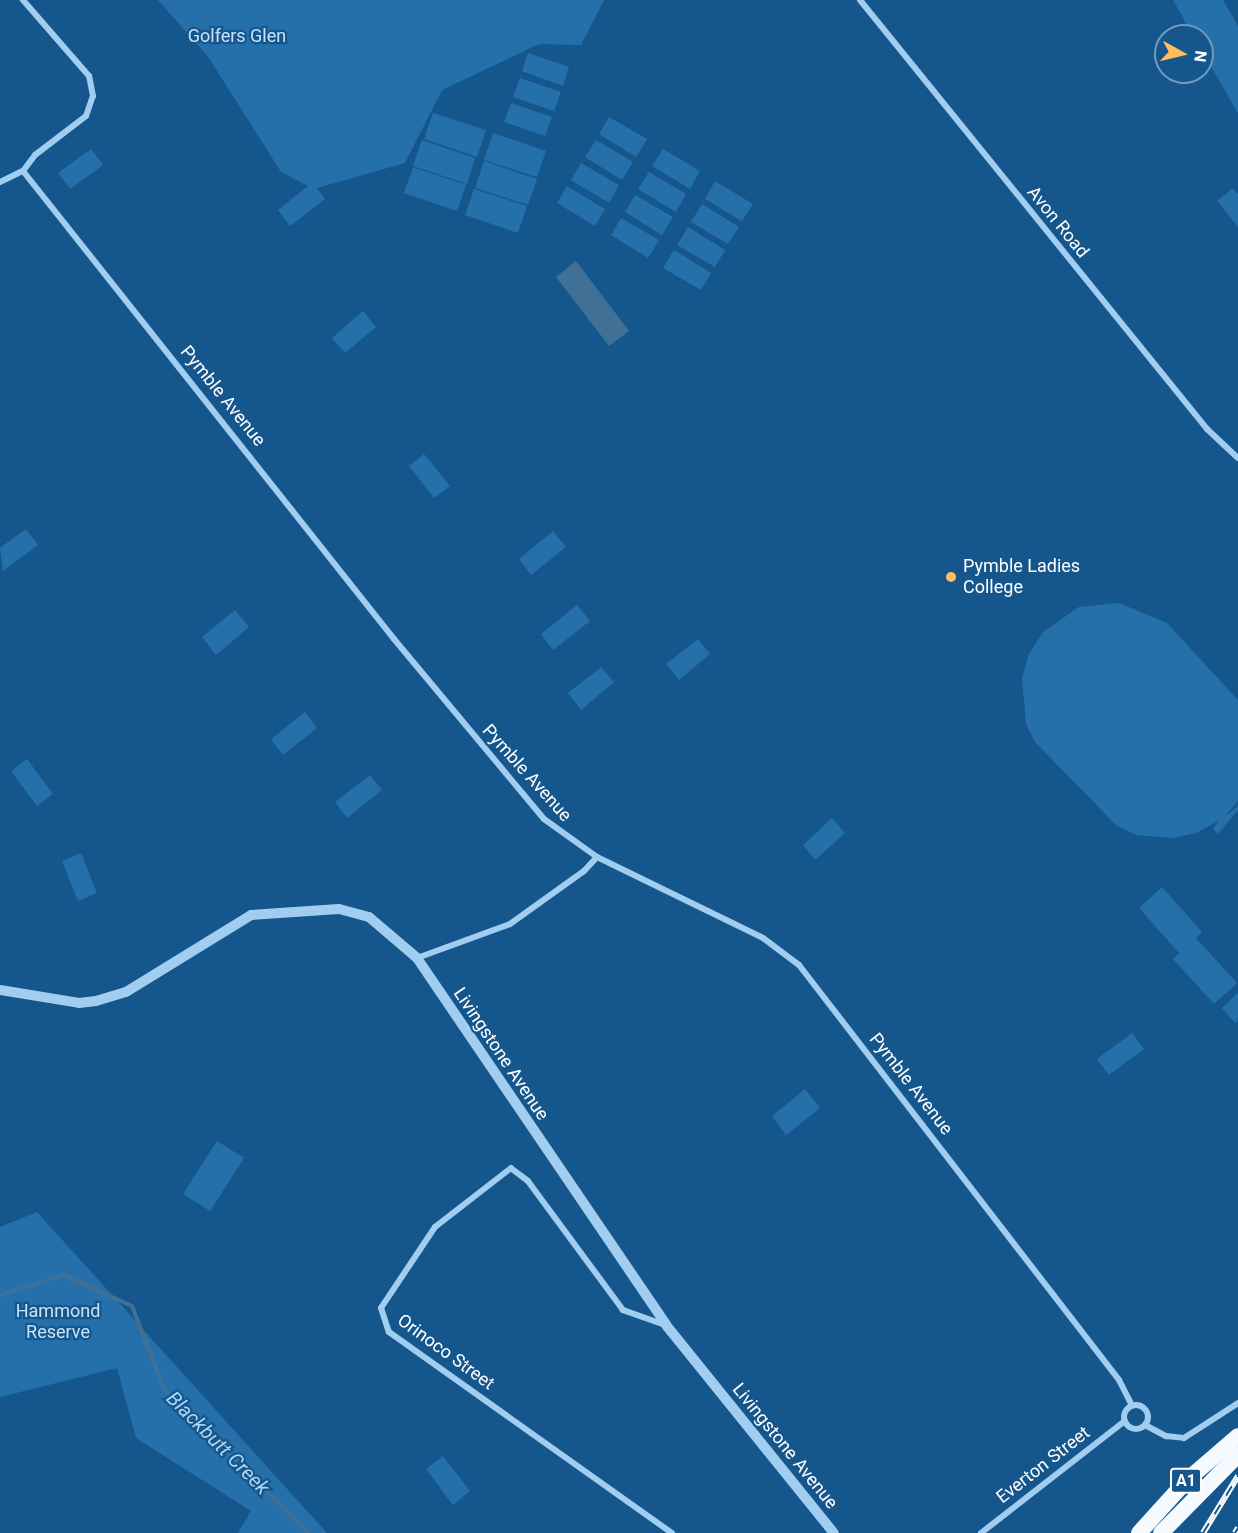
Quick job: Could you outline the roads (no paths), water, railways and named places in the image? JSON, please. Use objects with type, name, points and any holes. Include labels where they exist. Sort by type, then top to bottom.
[{"type":"highway","name":"A1","points":[[1139,1533],[1187,1479],[1238,1436]]},
{"type":"highway","name":"A1","points":[[1161,1533],[1238,1455]]},
{"type":"street","points":[[0,182],[23,171],[35,155],[86,116],[93,96],[89,76],[23,0]]},
{"type":"street","name":"Avon Road","points":[[860,0],[1207,429],[1238,458]]},
{"type":"street","name":"Pymble Avenue","points":[[23,171],[394,639],[544,819],[597,857],[763,938],[800,965],[1119,1380],[1132,1405],[1139,1405],[1147,1412],[1145,1425]]},
{"type":"street","points":[[417,958],[510,924],[584,871],[597,857]]},
{"type":"street","name":"Livingstone Avenue","points":[[0,990],[79,1002],[113,997],[241,918],[273,912],[357,912],[381,926],[417,958],[666,1325],[834,1533]]},
{"type":"street","name":"Orinoco Street","points":[[666,1325],[623,1310],[528,1181],[511,1168],[435,1227],[381,1308],[389,1332],[672,1533]]},
{"type":"street","points":[[1132,1405],[1124,1413],[1125,1421],[1134,1429],[1145,1425],[1166,1436],[1184,1438],[1238,1403]]},
{"type":"street","name":"Everton Street","points":[[981,1533],[1125,1421]]},
{"type":"waterway","name":"Blackbutt Creek","points":[[0,1295],[64,1275],[132,1306],[164,1389],[308,1533]]},
{"type":"railway","points":[[1203,1533],[1238,1476]]},
{"type":"railway","points":[[1235,1533],[1238,1528]]},
{"type":"place","name":"Pymble Ladies College","points":[[951,577]]},
{"type":"park label","name":"Golfers Glen","points":[[237,36]]},
{"type":"park label","name":"Hammond Reserve","points":[[58,1322]]}]
